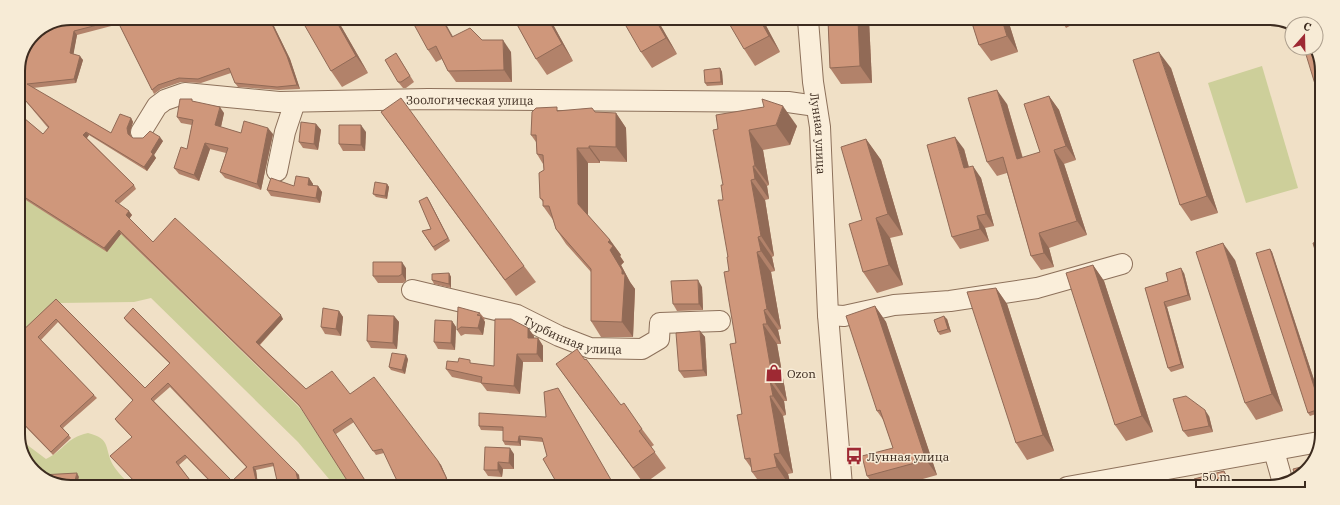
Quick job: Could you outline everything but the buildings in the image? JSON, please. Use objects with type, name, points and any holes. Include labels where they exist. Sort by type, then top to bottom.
[{"type":"street","name":"Лунная улица","points":[[808,25],[813,82],[820,127],[828,315],[842,480]]},
{"type":"street","name":"Зоологическая улица","points":[[141,132],[157,106],[165,100],[185,92],[294,102],[428,99],[788,102],[816,106]]},
{"type":"street","points":[[277,171],[285,132],[294,102]]},
{"type":"street","points":[[828,315],[844,316],[894,305],[950,301],[1037,288],[1122,264]]},
{"type":"street","name":"Турбинная улица","points":[[412,290],[517,315],[559,336],[590,348],[642,349],[659,339],[660,323],[720,321]]},
{"type":"street","points":[[1135,480],[1314,443]]},
{"type":"street","points":[[1274,451],[1282,479]]},
{"type":"green space","points":[[1262,66],[1298,188],[1246,203],[1208,83]]},
{"type":"green space","points":[[25,199],[107,251],[124,231],[127,240],[301,409],[348,480],[330,480],[298,442],[151,298],[134,302],[58,303],[25,334]]},
{"type":"green space","points":[[88,433],[101,438],[106,445],[113,465],[125,480],[70,480],[56,478],[38,467],[28,452],[26,444],[46,459],[80,435]]},
{"type":"place","name":"Ozon","points":[[774,373]]},
{"type":"place","name":"Лунная улица","points":[[854,456]]}]
